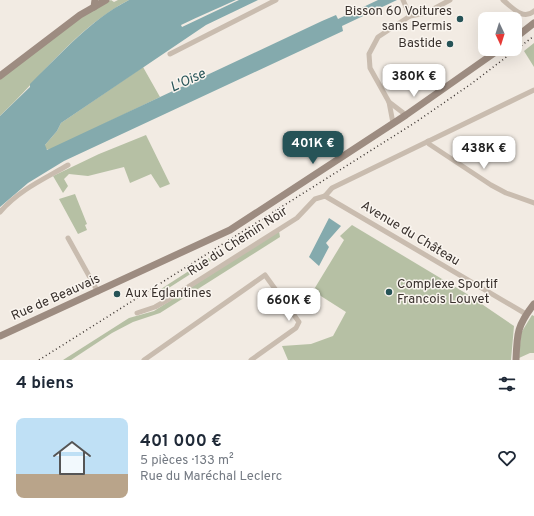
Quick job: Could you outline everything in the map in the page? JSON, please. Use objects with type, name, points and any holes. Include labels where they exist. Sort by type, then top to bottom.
[{"type":"main road","points":[[0,76],[94,3],[106,0]]},
{"type":"main road","points":[[522,32],[534,23]]},
{"type":"main road","name":"Rue de Beauvais","points":[[0,336],[230,230],[406,115],[490,56]]},
{"type":"main road","points":[[516,360],[517,332],[520,323],[534,304]]},
{"type":"street","points":[[170,54],[276,0]]},
{"type":"street","points":[[406,115],[390,102],[370,68],[369,54],[378,37],[410,16],[426,13],[450,0]]},
{"type":"street","points":[[503,0],[523,15],[530,15],[534,11]]},
{"type":"street","points":[[404,3],[410,16]]},
{"type":"street","name":"Rue du Chemin Noir","points":[[137,313],[155,307],[297,218],[315,199],[325,196],[332,188],[534,90]]},
{"type":"street","points":[[390,102],[393,123]]},
{"type":"street","points":[[391,111],[396,108]]},
{"type":"street","points":[[428,141],[430,144],[492,185],[506,193],[534,203]]},
{"type":"street","points":[[0,212],[10,201],[27,188],[68,165]]},
{"type":"street","name":"Avenue du Château","points":[[325,196],[526,314]]},
{"type":"street","points":[[68,238],[98,292]]},
{"type":"street","points":[[148,359],[265,275],[299,322],[296,328],[251,360]]},
{"type":"green space","points":[[111,0],[114,2],[118,0],[129,0],[110,11],[76,38],[0,116],[0,79],[79,18]]},
{"type":"green space","points":[[534,43],[534,67],[524,51]]},
{"type":"green space","points":[[143,67],[160,97],[50,150],[45,149],[45,145],[57,131],[61,123]]},
{"type":"green space","points":[[146,135],[170,184],[160,188],[151,174],[130,183],[124,167],[88,176],[69,174],[64,179],[68,186],[63,193],[53,176],[99,154]]},
{"type":"green space","points":[[75,194],[87,224],[85,225],[87,230],[78,234],[59,199]]},
{"type":"green space","name":"Complexe Sportif Francois Louvet","points":[[352,225],[467,294],[514,326],[511,360],[288,360],[282,346],[311,344],[333,336],[346,312],[313,291],[344,240],[340,236]]},
{"type":"green space","points":[[279,231],[280,237],[160,313],[133,322],[112,333],[71,360],[63,360],[129,318],[154,311]]},
{"type":"green space","points":[[212,256],[217,257],[164,291],[161,291],[161,289]]},
{"type":"green space","points":[[532,315],[534,316],[534,353],[530,353],[519,358],[521,333]]},
{"type":"water","points":[[129,0],[236,0],[181,25],[182,27],[239,0],[258,0],[206,25],[61,123],[57,131],[45,145],[47,150],[336,15],[338,19],[378,0],[397,0],[342,26],[343,31],[64,161],[28,183],[0,207],[0,116],[30,87],[30,84],[76,38],[101,17]]},
{"type":"water","points":[[329,218],[341,226],[326,243],[329,247],[319,266],[309,257]]},
{"type":"railway","points":[[39,360],[416,122],[471,84],[534,36]]},
{"type":"place","name":"Bisson 60 Voitures sans Permis","points":[[460,19]]},
{"type":"place","name":"Bastide","points":[[450,44]]},
{"type":"place","name":"Complexe Sportif Francois Louvet","points":[[389,292]]},
{"type":"place","name":"Aux Églantines","points":[[117,294]]},
{"type":"water label","name":"L'Oise","points":[[188,81]]}]
